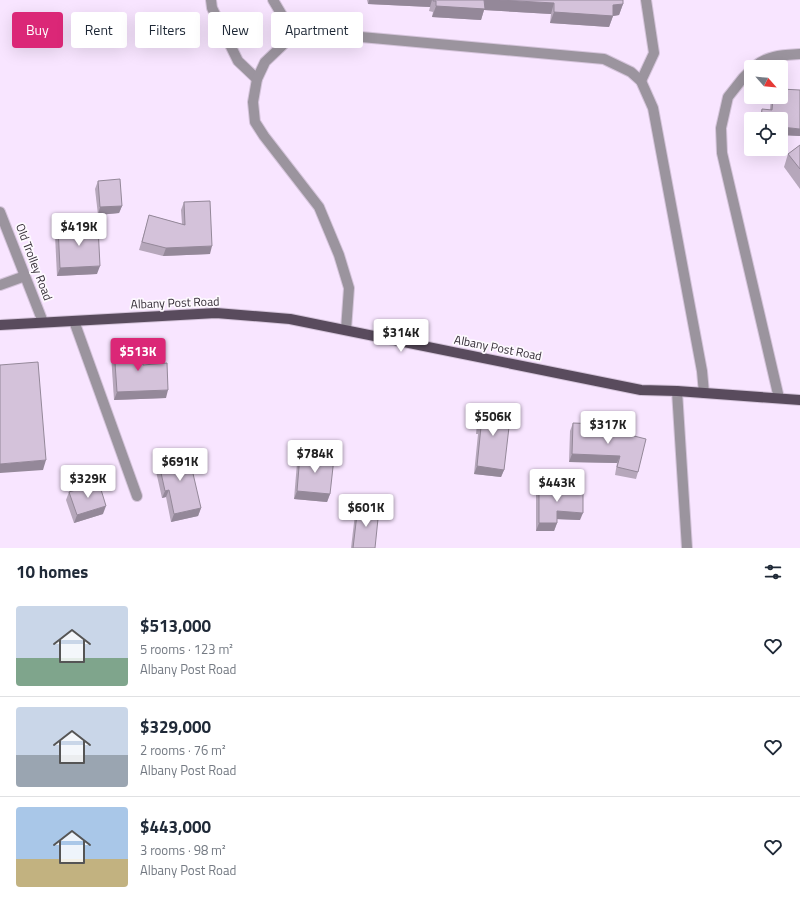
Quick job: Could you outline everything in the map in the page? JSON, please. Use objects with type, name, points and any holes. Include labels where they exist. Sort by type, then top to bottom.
[{"type":"main road","name":"Albany Post Road","points":[[0,325],[216,313],[290,319],[641,390],[677,391],[800,400]]},
{"type":"street","points":[[211,0],[212,8],[238,62],[257,79]]},
{"type":"street","points":[[273,0],[280,12]]},
{"type":"street","points":[[641,81],[654,53],[646,0]]},
{"type":"street","points":[[363,37],[604,59],[631,72],[641,81],[653,108],[704,393]]},
{"type":"street","points":[[280,48],[265,62],[257,79],[252,102],[255,122],[264,136],[319,207],[339,255],[349,288],[346,330]]},
{"type":"street","points":[[767,60],[778,55],[800,54]]},
{"type":"street","points":[[744,77],[728,97],[721,128],[722,153],[779,398]]},
{"type":"street","name":"Old Trolley Road","points":[[0,212],[43,322]]},
{"type":"street","points":[[0,285],[25,276]]},
{"type":"street","points":[[74,321],[136,496]]},
{"type":"street","points":[[677,391],[687,548]]},
{"type":"building","points":[[433,0],[484,0],[485,9],[436,6],[436,1]]},
{"type":"building","points":[[499,0],[623,0],[623,4],[613,5],[613,16],[554,12],[554,3]]},
{"type":"building","points":[[788,89],[800,90],[800,129],[788,128],[788,112],[762,112],[762,109],[772,110],[772,104],[788,104]]},
{"type":"building","points":[[800,145],[800,169],[788,154]]},
{"type":"building","points":[[120,179],[122,206],[100,207],[98,181]]},
{"type":"building","points":[[210,201],[212,246],[166,248],[142,242],[149,215],[185,225],[184,202]]},
{"type":"building","points":[[98,226],[100,266],[60,268],[58,227]]},
{"type":"building","points":[[142,345],[143,365],[167,363],[168,390],[117,392],[114,348]]},
{"type":"building","points":[[38,362],[46,460],[0,464],[0,365]]},
{"type":"building","points":[[481,406],[511,410],[504,470],[477,466],[481,427],[479,426]]},
{"type":"building","points":[[573,423],[598,424],[598,427],[646,439],[638,472],[617,467],[620,456],[572,454]]},
{"type":"building","points":[[188,452],[201,508],[174,514],[169,490],[165,491],[158,459]]},
{"type":"building","points":[[300,455],[334,458],[330,494],[297,491]]},
{"type":"building","points":[[99,483],[106,506],[77,515],[69,492]]},
{"type":"building","points":[[539,484],[557,484],[557,492],[583,494],[583,513],[557,511],[557,523],[539,523]]},
{"type":"building","points":[[358,506],[379,509],[375,548],[353,548]]}]
